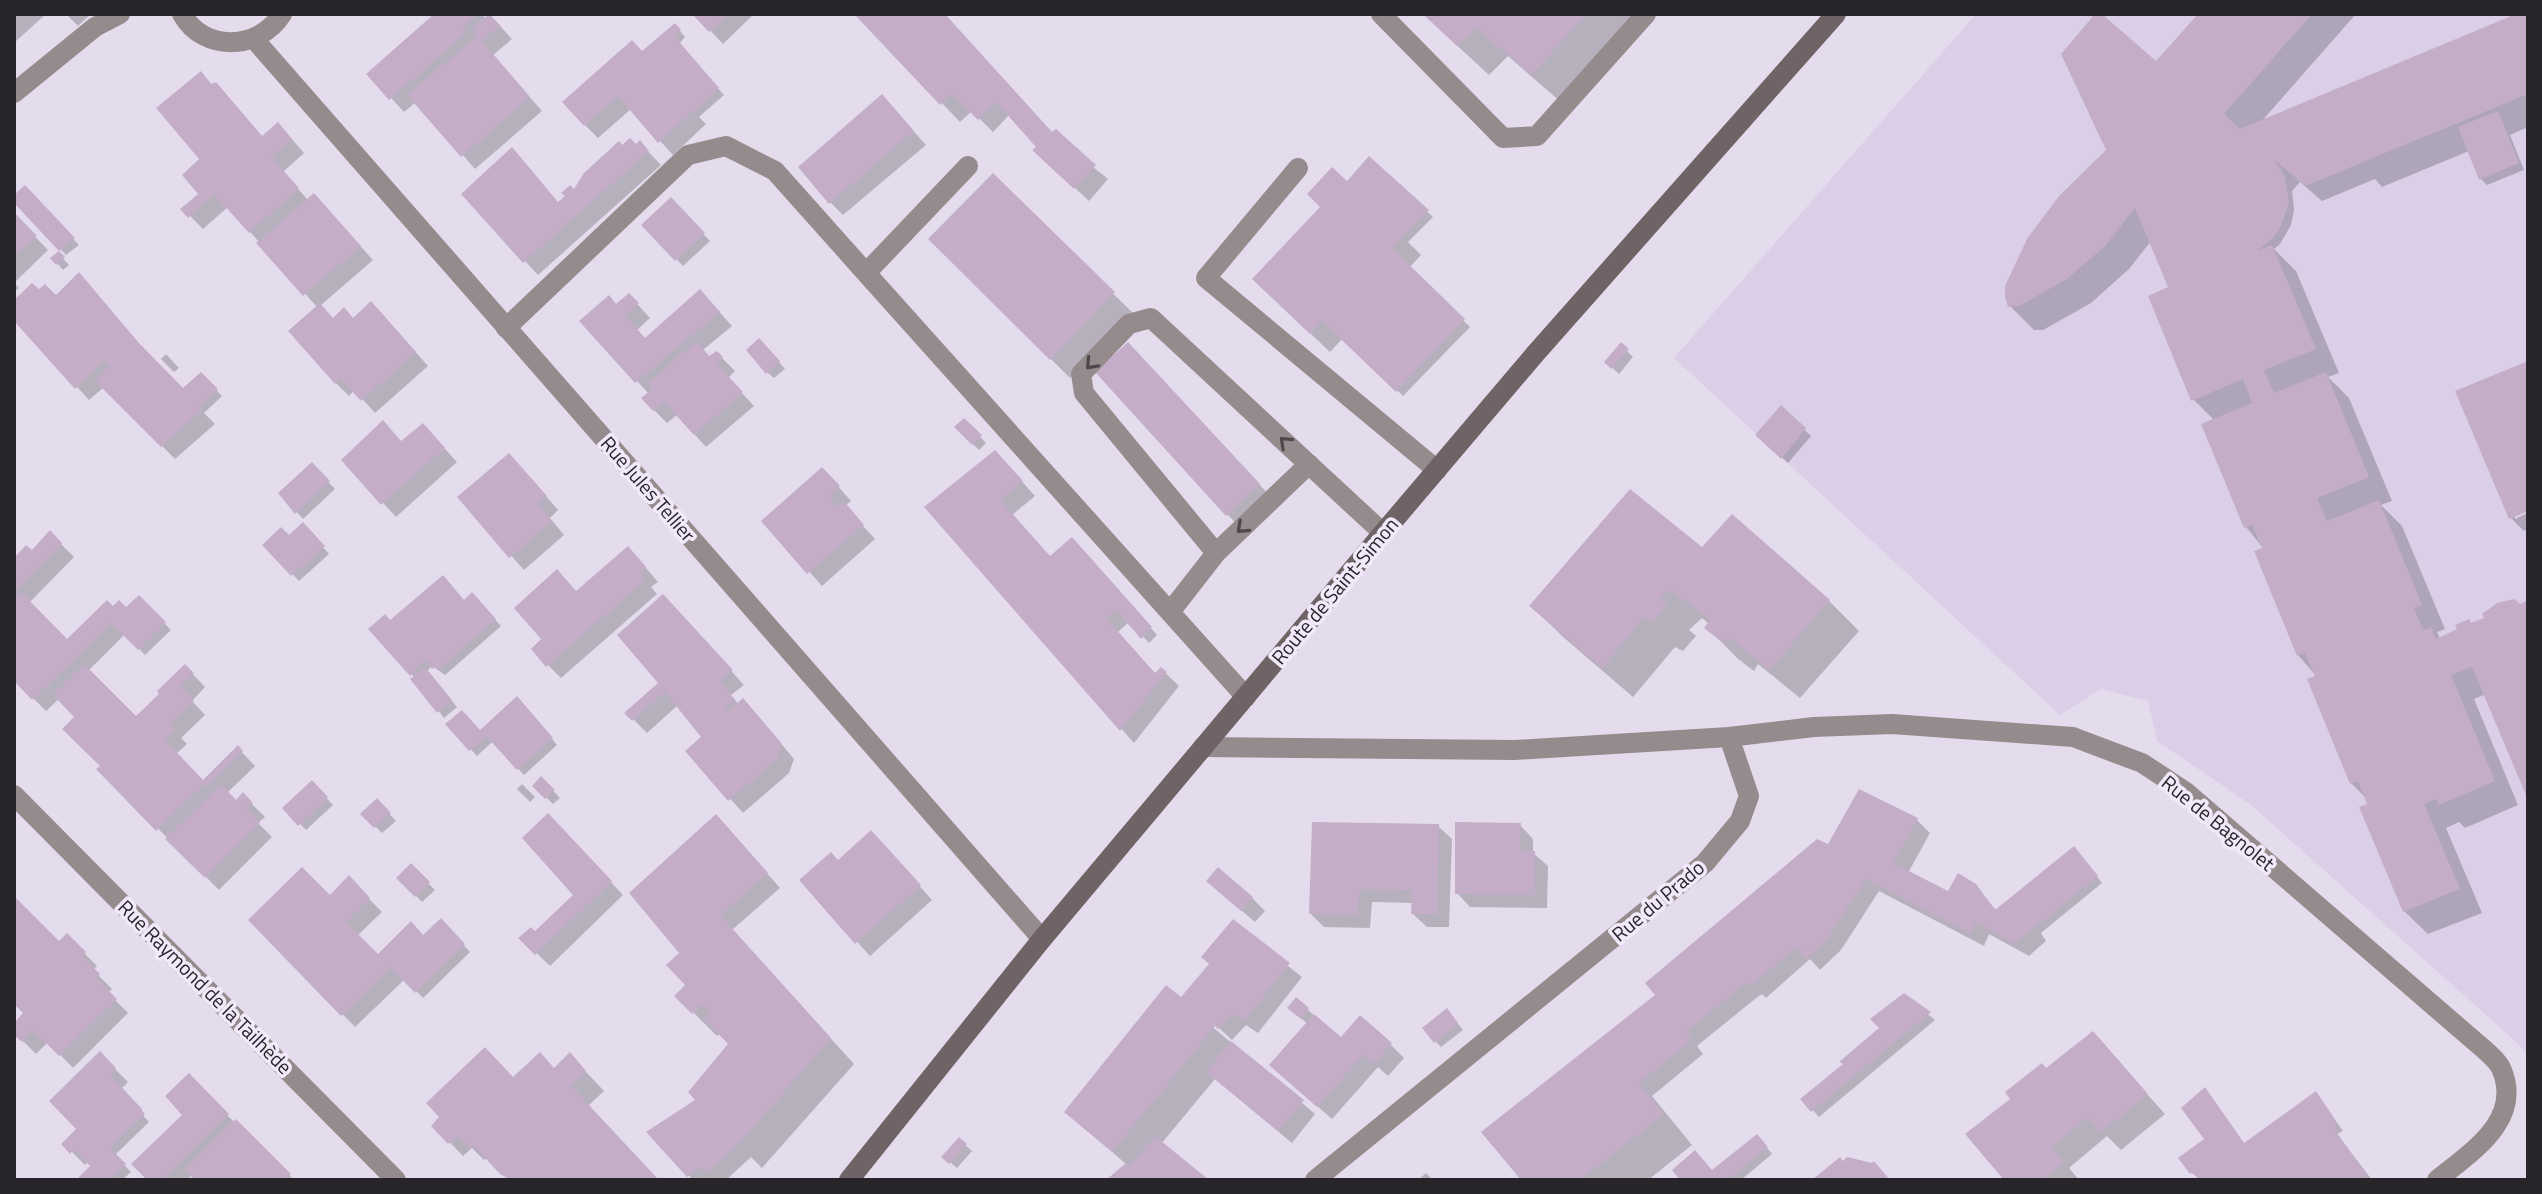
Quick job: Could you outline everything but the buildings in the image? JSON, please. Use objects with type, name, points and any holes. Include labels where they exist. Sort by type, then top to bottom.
[{"type":"main road","name":"Route de Saint-Simon","points":[[849,1180],[1042,939],[1383,533],[1543,344],[1836,14]]},
{"type":"street","points":[[14,93],[95,27],[120,14]]},
{"type":"street","points":[[182,14],[203,36],[228,43],[254,39],[266,32],[282,14]]},
{"type":"street","points":[[1381,14],[1503,138],[1537,136],[1646,14]]},
{"type":"street","name":"Rue Jules Tellier","points":[[254,39],[1042,939]]},
{"type":"street","points":[[506,328],[688,155],[726,146],[775,171],[1246,697]]},
{"type":"street","points":[[866,273],[968,166]]},
{"type":"street","points":[[1298,168],[1206,278],[1437,470]]},
{"type":"street","points":[[1216,553],[1084,393],[1081,374],[1129,324],[1151,318],[1383,533]]},
{"type":"street","points":[[1170,612],[1216,553],[1309,464]]},
{"type":"street","name":"Rue de Bagnolet","points":[[1729,737],[1814,727],[1892,724],[2073,737],[2142,763],[2186,792],[2501,1066],[2505,1092],[2503,1116],[2484,1142],[2437,1180]]},
{"type":"street","points":[[1203,747],[1515,750],[1729,737]]},
{"type":"street","name":"Rue du Prado","points":[[1315,1180],[1705,863],[1740,821],[1749,796],[1729,737]]},
{"type":"street","name":"Rue Raymond de la Tailhède","points":[[14,795],[396,1180]]},
{"type":"shaded area","points":[[1976,14],[2528,14],[2528,1056],[2514,1040],[2251,805],[2157,741],[2148,701],[2101,689],[2060,715],[1674,358]]}]
